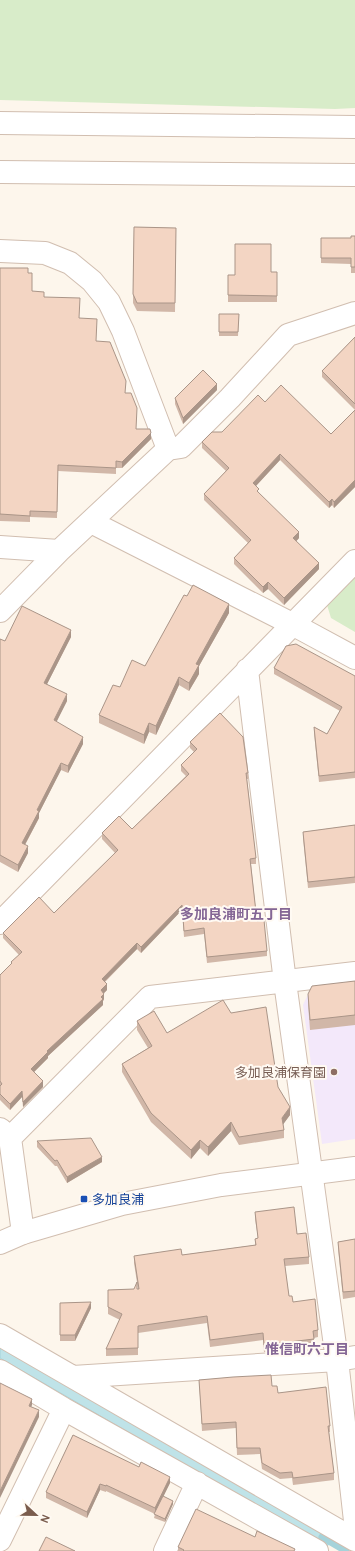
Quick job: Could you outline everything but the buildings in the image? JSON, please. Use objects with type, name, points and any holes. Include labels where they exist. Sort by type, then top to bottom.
[{"type":"street","points":[[0,123],[355,127]]},
{"type":"street","points":[[0,172],[355,175]]},
{"type":"street","points":[[0,251],[45,253],[70,263],[92,281],[109,302],[123,331],[168,449]]},
{"type":"street","points":[[0,611],[59,551],[168,449],[181,447],[230,398],[288,336],[355,313]]},
{"type":"street","points":[[91,522],[294,624],[355,658]]},
{"type":"street","points":[[0,547],[59,551]]},
{"type":"street","points":[[0,923],[355,561]]},
{"type":"street","points":[[247,670],[285,982],[312,1173],[346,1359],[349,1535]]},
{"type":"street","points":[[24,1233],[5,1134],[150,997],[355,973]]},
{"type":"street","points":[[0,1243],[24,1233],[122,1204],[221,1185],[355,1168]]},
{"type":"street","points":[[0,1335],[349,1535]]},
{"type":"street","points":[[73,1376],[346,1359]]},
{"type":"street","points":[[0,1371],[64,1409],[317,1551]]},
{"type":"street","points":[[0,1540],[64,1409]]},
{"type":"street","points":[[165,1551],[197,1483]]},
{"type":"shaded area","name":"多加良浦保育園","points":[[355,987],[355,1139],[322,1144],[303,1005],[309,992]]},
{"type":"green space","points":[[0,0],[355,0],[355,108],[335,109],[0,100]]},
{"type":"green space","points":[[355,576],[355,632],[331,618],[327,605]]},
{"type":"water","points":[[0,1343],[332,1536],[327,1547],[0,1358]]},
{"type":"waterway","points":[[322,1537],[346,1551]]},
{"type":"place","name":"多加良浦保育園","points":[[334,1072]]},
{"type":"place","name":"多加良浦","points":[[84,1199]]},
{"type":"district","name":"多加良浦町五丁目","points":[[236,914]]},
{"type":"district","name":"惟信町六丁目","points":[[307,1349]]}]
